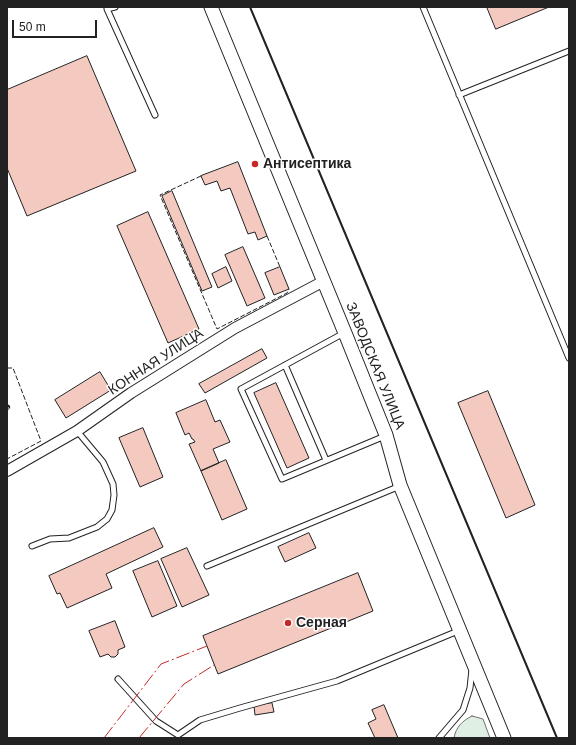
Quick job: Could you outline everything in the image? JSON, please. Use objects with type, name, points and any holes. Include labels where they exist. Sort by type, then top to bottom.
[{"type":"street","name":"ЗАВОДСКАЯ УЛИЦА","points":[[211,7],[386,435],[400,485],[504,738]]},
{"type":"street","name":"КОННАЯ УЛИЦА","points":[[7,471],[77,431],[131,393],[236,328],[324,281]]},
{"type":"lane","points":[[115,7],[107,10],[155,115]]},
{"type":"lane","points":[[423,7],[569,358]]},
{"type":"lane","points":[[459,95],[569,51]]},
{"type":"lane","points":[[345,333],[241,389],[282,479],[386,435]]},
{"type":"lane","points":[[285,365],[326,460]]},
{"type":"lane","points":[[32,546],[50,539],[69,538],[97,527],[107,519],[112,510],[114,495],[113,484],[103,462],[77,431]]},
{"type":"lane","points":[[206,566],[400,485]]},
{"type":"lane","points":[[118,679],[156,721],[177,736],[200,720],[337,681],[459,630]]},
{"type":"lane","points":[[439,738],[463,710],[470,688],[473,664]]},
{"type":"green space","points":[[472,716],[483,719],[490,738],[454,738],[460,725]]},
{"type":"building","points":[[487,7],[549,7],[496,29]]},
{"type":"building","points":[[87,56],[136,171],[27,216],[7,168],[7,90]]},
{"type":"building","points":[[238,162],[267,236],[258,240],[255,232],[248,234],[230,188],[221,191],[217,181],[205,185],[201,176]]},
{"type":"building","points":[[172,191],[212,287],[202,291],[162,196]]},
{"type":"building","points":[[148,212],[199,329],[168,343],[117,226]]},
{"type":"building","points":[[243,247],[265,298],[247,306],[225,255]]},
{"type":"building","points":[[226,267],[232,281],[218,288],[212,274]]},
{"type":"building","points":[[280,267],[289,289],[274,295],[265,273]]},
{"type":"building","points":[[262,349],[267,358],[205,393],[199,384]]},
{"type":"building","points":[[100,372],[111,390],[66,418],[55,400]]},
{"type":"building","points":[[276,383],[309,458],[287,468],[254,393]]},
{"type":"building","points":[[488,391],[535,505],[506,518],[458,403]]},
{"type":"building","points":[[206,400],[215,422],[220,420],[230,442],[213,449],[219,463],[201,471],[189,444],[195,442],[189,433],[185,435],[176,413]]},
{"type":"building","points":[[143,428],[163,477],[140,487],[119,438]]},
{"type":"building","points":[[226,460],[247,509],[222,520],[201,471]]},
{"type":"building","points":[[154,528],[163,547],[106,574],[112,588],[67,608],[60,593],[57,594],[49,576]]},
{"type":"building","points":[[309,533],[316,548],[285,562],[278,547]]},
{"type":"building","points":[[187,548],[209,595],[182,607],[161,559]]},
{"type":"building","points":[[158,561],[177,606],[152,617],[133,571]]},
{"type":"building","name":"Серная","points":[[358,573],[373,611],[218,674],[203,636]]},
{"type":"building","points":[[115,621],[125,647],[118,650],[118,654],[115,657],[111,657],[108,654],[100,657],[89,631]]},
{"type":"building","points":[[272,703],[274,712],[255,715],[254,706]]},
{"type":"building","points":[[384,705],[398,738],[375,738],[368,723],[376,719],[372,710]]},
{"type":"fence","points":[[201,176],[160,195],[217,329],[287,293],[289,289]]},
{"type":"fence","points":[[267,236],[280,267]]},
{"type":"fence","points":[[7,368],[13,368],[41,441],[7,459]]},
{"type":"wall","points":[[250,7],[557,738]]},
{"type":"power","points":[[104,738],[161,664],[207,646]]},
{"type":"power","points":[[139,738],[184,684],[214,665]]},
{"type":"place","name":"Антисептика","points":[[255,164]]},
{"type":"place","name":"Серная","points":[[288,623]]}]
